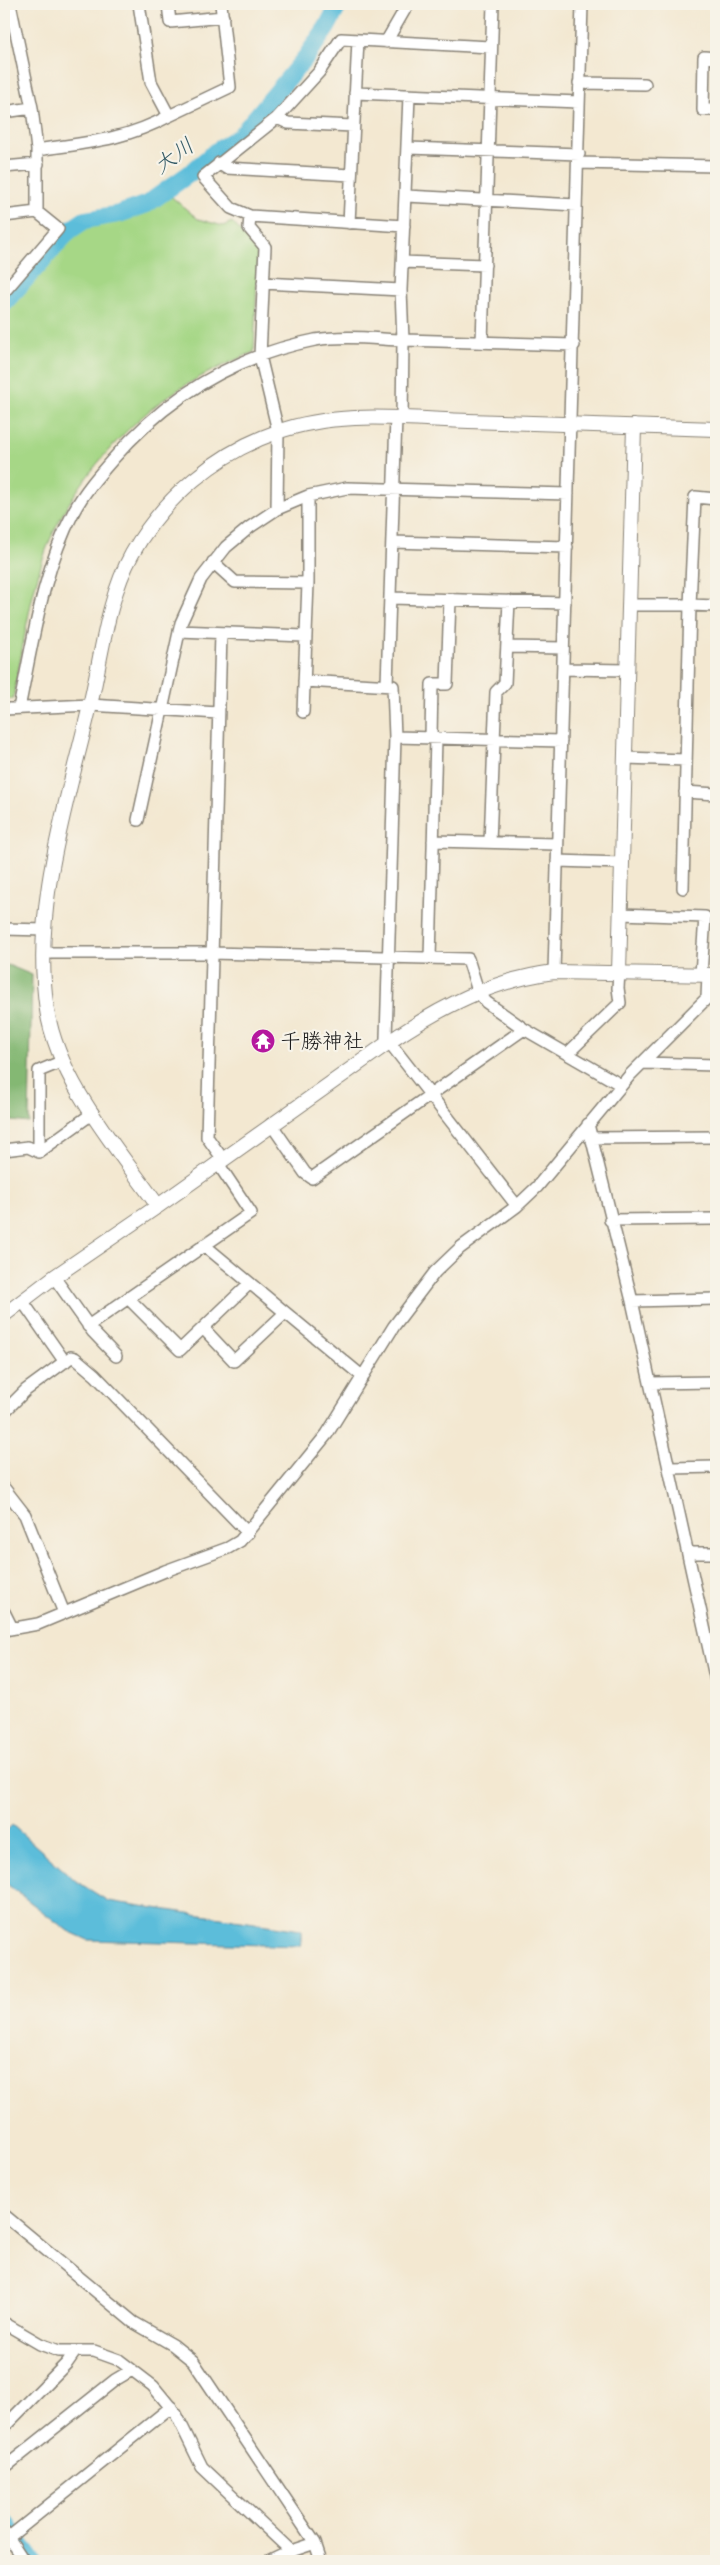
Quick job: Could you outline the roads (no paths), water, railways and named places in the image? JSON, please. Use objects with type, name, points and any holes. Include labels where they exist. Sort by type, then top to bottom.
[{"type":"street","points":[[10,4],[32,108],[38,164],[38,212]]},
{"type":"street","points":[[139,4],[151,82],[169,116]]},
{"type":"street","points":[[168,4],[170,22],[223,18]]},
{"type":"street","points":[[37,150],[98,142],[134,133],[230,87],[221,4]]},
{"type":"street","points":[[386,42],[408,4]]},
{"type":"street","points":[[482,342],[490,46],[493,4]]},
{"type":"street","points":[[554,972],[566,547],[572,424],[582,4]]},
{"type":"street","points":[[404,226],[250,216],[231,208],[203,177],[277,118],[319,72],[341,39],[490,46]]},
{"type":"street","points":[[349,223],[358,40]]},
{"type":"street","points":[[716,58],[704,57],[703,110],[716,110]]},
{"type":"street","points":[[579,83],[645,84]]},
{"type":"street","points":[[355,93],[579,102]]},
{"type":"street","points":[[387,684],[394,490],[403,340],[401,290],[409,96]]},
{"type":"street","points":[[4,112],[32,108]]},
{"type":"street","points":[[277,118],[288,123],[354,126]]},
{"type":"street","points":[[408,148],[488,150],[579,158],[716,166]]},
{"type":"street","points":[[219,163],[226,168],[351,175]]},
{"type":"street","points":[[4,167],[38,164]]},
{"type":"street","points":[[406,196],[576,205]]},
{"type":"street","points":[[4,216],[38,212],[58,229],[4,292]]},
{"type":"street","points":[[250,216],[249,228],[265,247],[260,356],[278,431],[277,509]]},
{"type":"street","points":[[402,262],[484,266]]},
{"type":"street","points":[[263,283],[401,290]]},
{"type":"street","points":[[19,708],[43,593],[74,511],[95,479],[139,430],[174,400],[219,374],[260,356],[316,340],[357,337],[574,345]]},
{"type":"street","points":[[158,1206],[93,1113],[66,1070],[47,1012],[44,953],[47,902],[64,812],[115,596],[132,554],[165,508],[191,481],[221,458],[278,431],[342,418],[399,418],[716,429]]},
{"type":"street","points":[[567,1054],[620,1003],[620,914],[634,426]]},
{"type":"street","points":[[138,820],[160,709],[179,631],[189,601],[213,562],[250,527],[277,509],[308,496],[347,488],[568,494]]},
{"type":"street","points":[[303,712],[304,636],[308,583],[308,496]]},
{"type":"street","points":[[683,888],[690,606],[695,497],[716,498]]},
{"type":"street","points":[[392,542],[566,547]]},
{"type":"street","points":[[213,562],[235,582],[308,583]]},
{"type":"street","points":[[390,598],[565,603]]},
{"type":"street","points":[[430,958],[434,738],[432,684],[447,684],[450,599]]},
{"type":"street","points":[[490,842],[496,692],[506,683],[509,601]]},
{"type":"street","points":[[629,605],[716,606]]},
{"type":"street","points":[[179,631],[304,636]]},
{"type":"street","points":[[88,1326],[251,1213],[207,1138],[221,634]]},
{"type":"street","points":[[508,647],[563,648]]},
{"type":"street","points":[[564,669],[627,670]]},
{"type":"street","points":[[304,681],[387,684],[394,686],[395,737],[386,1038],[517,1206]]},
{"type":"street","points":[[4,709],[90,704],[218,712]]},
{"type":"street","points":[[395,737],[561,741]]},
{"type":"street","points":[[625,758],[686,760]]},
{"type":"street","points":[[685,792],[716,794]]},
{"type":"street","points":[[433,841],[557,844]]},
{"type":"street","points":[[557,861],[622,862]]},
{"type":"street","points":[[4,1612],[8,1629],[38,1624],[164,1571],[228,1548],[248,1534],[327,1434],[394,1326],[435,1272],[484,1228],[517,1206],[543,1180],[621,1085],[707,998],[708,974],[705,917],[620,914]]},
{"type":"street","points":[[4,929],[45,930]]},
{"type":"street","points":[[44,953],[211,953],[468,959],[478,991],[486,1002],[524,1029],[621,1085]]},
{"type":"street","points":[[4,1316],[54,1277],[158,1206],[219,1160],[389,1042],[426,1018],[478,991],[532,975],[554,972],[708,974]]},
{"type":"street","points":[[271,1124],[305,1173],[312,1178],[524,1029]]},
{"type":"street","points":[[39,1152],[39,1071],[63,1061]]},
{"type":"street","points":[[644,1063],[716,1065]]},
{"type":"street","points":[[39,1152],[93,1113]]},
{"type":"street","points":[[588,1124],[610,1220],[632,1301],[689,1553],[711,1628],[716,1681]]},
{"type":"street","points":[[590,1138],[716,1137]]},
{"type":"street","points":[[4,1150],[28,1147],[39,1152]]},
{"type":"street","points":[[610,1220],[716,1219]]},
{"type":"street","points":[[204,1245],[363,1377]]},
{"type":"street","points":[[54,1277],[88,1326],[116,1356]]},
{"type":"street","points":[[129,1299],[180,1350],[250,1283]]},
{"type":"street","points":[[632,1301],[716,1299]]},
{"type":"street","points":[[22,1302],[65,1362]]},
{"type":"street","points":[[203,1328],[234,1361],[285,1312]]},
{"type":"street","points":[[5,1406],[71,1357],[75,1358],[95,1375],[248,1534]]},
{"type":"street","points":[[650,1383],[716,1382]]},
{"type":"street","points":[[671,1468],[716,1467]]},
{"type":"street","points":[[4,1488],[25,1515],[64,1613]]},
{"type":"street","points":[[689,1553],[716,1553]]},
{"type":"street","points":[[4,2215],[133,2322],[173,2344],[193,2360],[315,2543],[322,2561]]},
{"type":"street","points":[[6,2328],[58,2351],[94,2351],[119,2360],[153,2386],[171,2407],[202,2467],[291,2550]]},
{"type":"street","points":[[4,2427],[67,2363],[74,2352]]},
{"type":"street","points":[[4,2468],[115,2380],[132,2370]]},
{"type":"street","points":[[24,2561],[10,2534],[171,2407]]},
{"type":"street","points":[[268,2561],[291,2550],[315,2543]]},
{"type":"water","points":[[12,1825],[76,1881],[108,1901],[301,1930],[301,1946],[88,1940],[68,1931],[4,1882],[4,1833]]},
{"type":"waterway","name":"大川","points":[[4,303],[70,230],[85,220],[119,214],[147,204],[189,174],[215,152],[240,136],[306,57],[327,27],[339,4]]},
{"type":"waterway","name":"大川","points":[[4,2521],[32,2561]]},
{"type":"place","name":"千勝神社","points":[[263,1041]]}]
